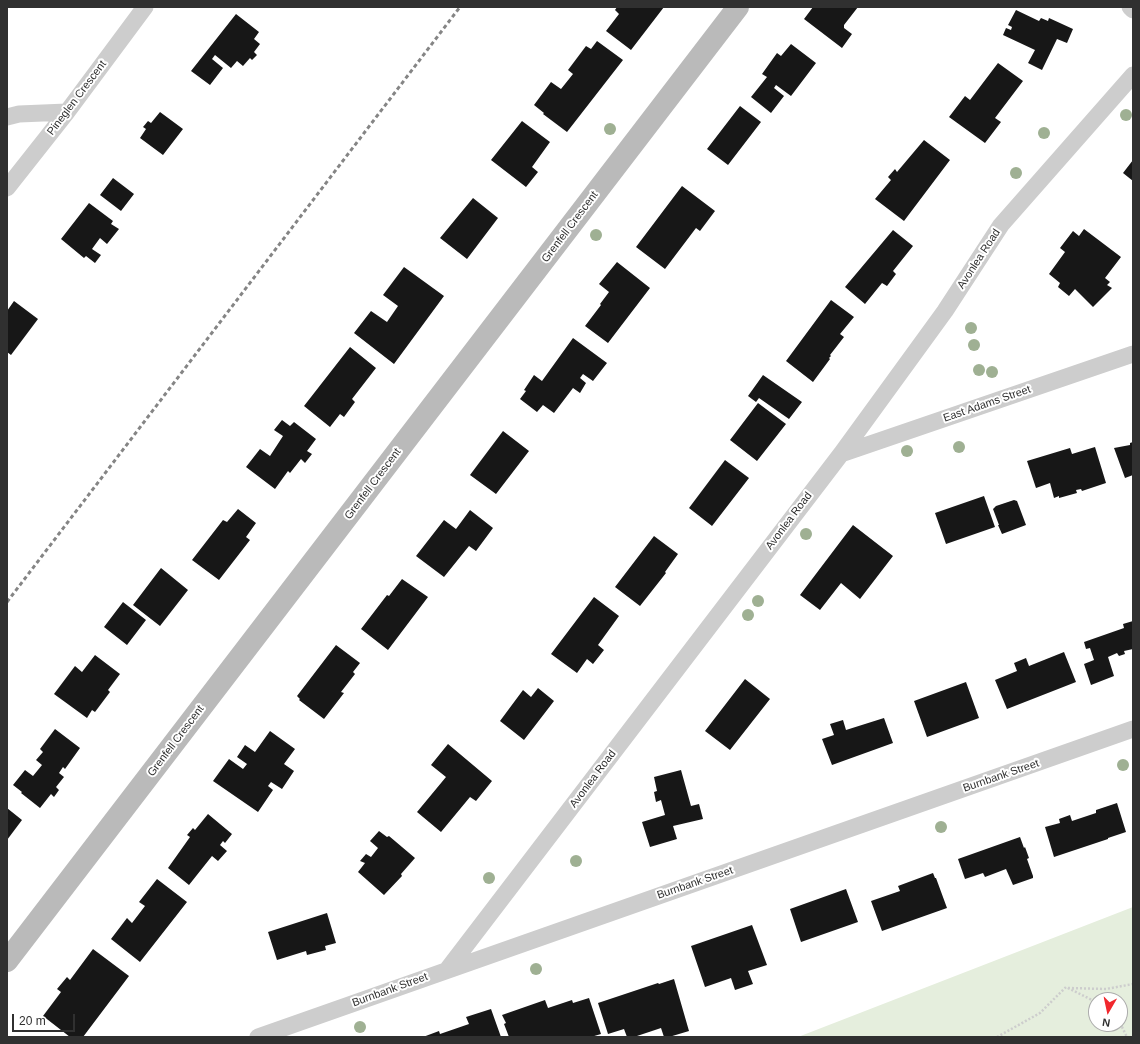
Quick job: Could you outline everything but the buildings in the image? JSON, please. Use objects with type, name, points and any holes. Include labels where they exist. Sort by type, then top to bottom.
[{"type":"street","name":"Pineglen Crescent","points":[[7,188],[67,112],[145,7]]},
{"type":"street","name":"Grenfell Crescent","points":[[7,961],[738,7]]},
{"type":"street","points":[[1130,7],[1133,10]]},
{"type":"street","name":"Avonlea Road","points":[[447,970],[841,454],[945,311],[1001,225],[1133,75]]},
{"type":"street","points":[[7,117],[19,114],[67,112]]},
{"type":"street","name":"East Adams Street","points":[[841,454],[1133,354]]},
{"type":"street","name":"Burnbank Street","points":[[258,1037],[1133,729]]},
{"type":"path","points":[[997,1037],[1040,1013],[1066,988],[1106,989],[1133,984]]},
{"type":"path","points":[[1066,988],[1088,998]]},
{"type":"green space","points":[[1133,907],[1133,1037],[798,1037]]},
{"type":"railway","points":[[7,602],[460,7]]}]
